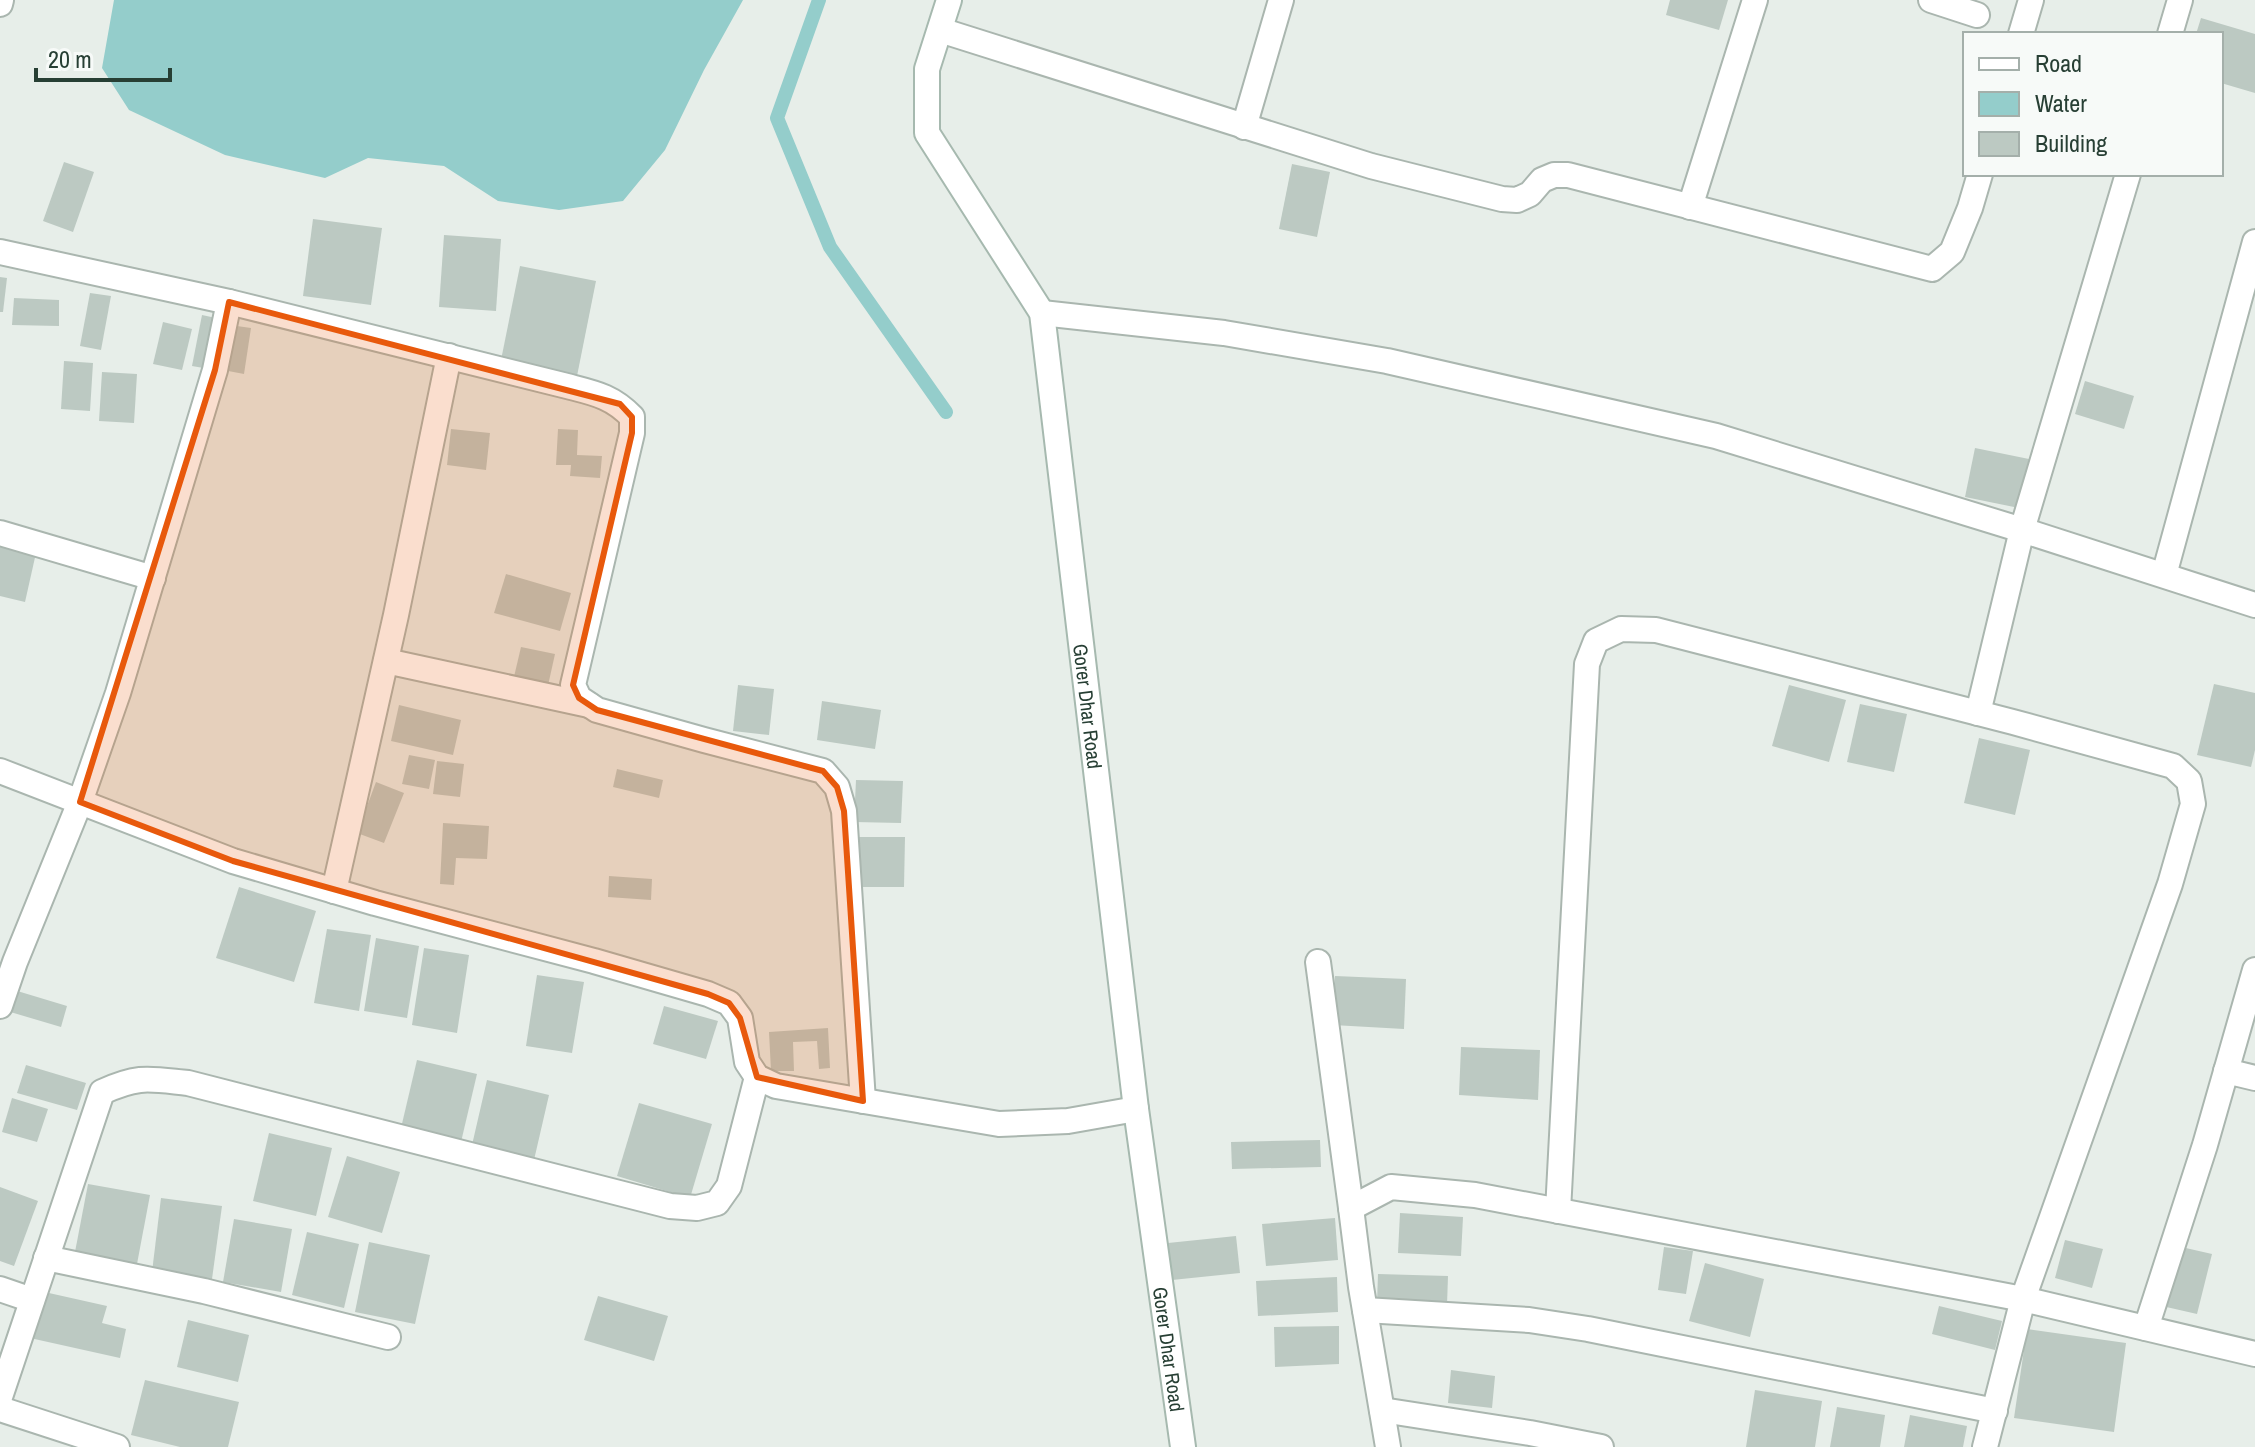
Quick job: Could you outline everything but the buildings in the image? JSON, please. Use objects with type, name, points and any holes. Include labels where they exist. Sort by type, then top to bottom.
[{"type":"street","name":"Gorer Dhar Road","points":[[949,0],[927,69],[927,133],[1042,313],[1136,1109],[1183,1447]]},
{"type":"street","points":[[1244,127],[1281,0]]},
{"type":"street","points":[[1690,207],[1755,0]]},
{"type":"street","points":[[1931,0],[1977,15]]},
{"type":"street","points":[[2022,32],[2031,0]]},
{"type":"street","points":[[2171,32],[2180,0]]},
{"type":"street","points":[[940,30],[1371,166],[1502,199],[1517,200],[1530,194],[1542,180],[1554,175],[1568,175],[1932,269],[1952,252],[1979,176]]},
{"type":"street","points":[[1978,713],[2022,530],[2127,176]]},
{"type":"street","points":[[2164,575],[2255,242]]},
{"type":"street","points":[[0,252],[229,302],[604,396],[620,404],[632,417],[632,433],[573,685],[579,698],[597,710],[823,771],[837,787],[844,811],[863,1101]]},
{"type":"street","points":[[0,1006],[80,802],[118,693],[215,370],[229,302]]},
{"type":"street","points":[[1042,313],[1224,333],[1387,361],[1716,436],[2255,605]]},
{"type":"street","points":[[334,891],[386,661],[449,356]]},
{"type":"street","points":[[0,533],[153,578]]},
{"type":"street","points":[[1558,1211],[1587,664],[1596,641],[1621,629],[1656,630],[2173,766],[2189,781],[2193,804],[2170,884],[2023,1299],[1985,1447]]},
{"type":"street","points":[[386,661],[589,705]]},
{"type":"street","points":[[0,771],[233,861],[708,994],[729,1003],[740,1018],[747,1062],[757,1077],[776,1086],[999,1124],[1068,1121],[1136,1109]]},
{"type":"street","points":[[1318,962],[1365,1310],[1388,1447]]},
{"type":"street","points":[[2146,1328],[2205,1145],[2255,970]]},
{"type":"street","points":[[2226,1071],[2255,1078]]},
{"type":"street","points":[[0,1397],[102,1092],[126,1081],[146,1078],[188,1083],[670,1206],[697,1208],[717,1203],[729,1186],[757,1077]]},
{"type":"street","points":[[1351,1208],[1391,1187],[1475,1195],[2023,1299],[2255,1354]]},
{"type":"street","points":[[46,1258],[204,1291],[388,1337]]},
{"type":"street","points":[[0,1289],[32,1300]]},
{"type":"street","points":[[1365,1310],[1529,1320],[1588,1329],[1995,1411]]},
{"type":"street","points":[[0,1409],[117,1447]]},
{"type":"street","points":[[1382,1410],[1601,1447]]},
{"type":"highlighted area","points":[[229,302],[620,404],[632,417],[632,433],[573,685],[579,698],[597,710],[823,771],[837,787],[844,811],[863,1101],[757,1077],[740,1018],[729,1003],[708,994],[233,861],[80,802],[215,370]]},
{"type":"water","points":[[114,0],[743,0],[665,150],[623,201],[559,210],[498,201],[444,166],[368,158],[325,178],[225,155],[129,110],[102,68]]},
{"type":"waterway","points":[[819,0],[777,118],[830,247],[946,412]]}]
